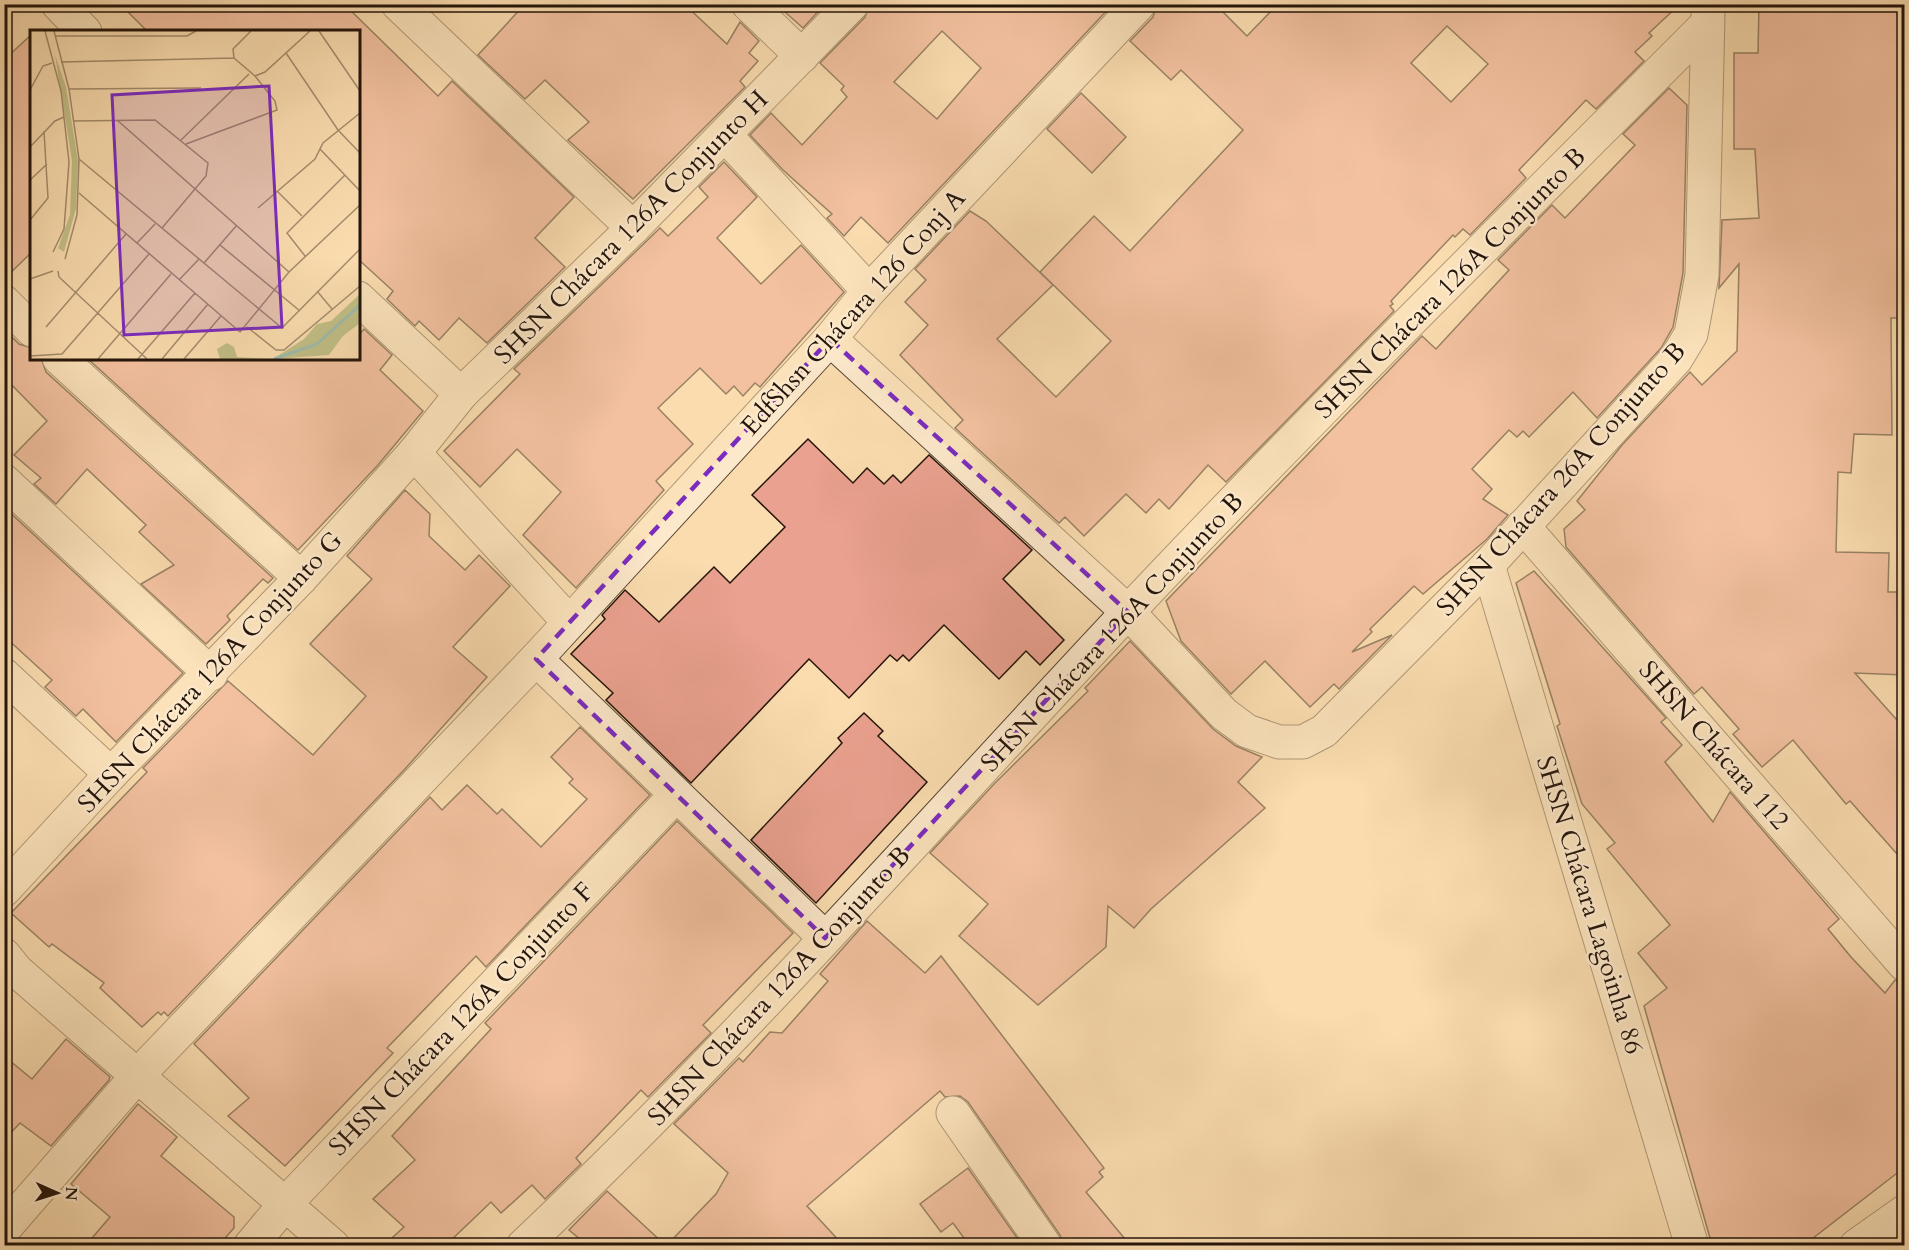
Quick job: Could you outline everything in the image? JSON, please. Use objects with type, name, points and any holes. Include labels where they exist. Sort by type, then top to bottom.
[{"type":"street","points":[[58,4],[83,30]]},
{"type":"street","points":[[398,4],[633,228]]},
{"type":"street","points":[[748,4],[802,56]]},
{"type":"street","name":"SHSN Chácara 126A Conjunto H","points":[[414,453],[461,394],[633,228],[852,4]]},
{"type":"street","name":"EdfShsn Chácara 126 Conj A","points":[[536,658],[830,339],[869,291],[1139,4]]},
{"type":"street","name":"SHSN Chácara 26A Conjunto B","points":[[1128,612],[1224,714],[1247,731],[1279,742],[1303,742],[1324,731],[1488,565],[1676,359],[1690,334],[1702,275],[1708,14]]},
{"type":"street","name":"SHSN Chácara 126A Conjunto B","points":[[523,1245],[620,1154],[825,938],[1128,612],[1708,14]]},
{"type":"street","points":[[725,135],[869,291]]},
{"type":"street","points":[[360,300],[461,394]]},
{"type":"street","points":[[4,302],[30,328]]},
{"type":"street","points":[[830,339],[1128,612]]},
{"type":"street","points":[[61,360],[301,578]]},
{"type":"street","points":[[414,453],[569,622]]},
{"type":"street","name":"SHSN Chácara 126A Conjunto G","points":[[4,890],[111,774],[211,674],[414,453]]},
{"type":"street","points":[[4,482],[211,674]]},
{"type":"street","name":"SHSN Chácara 112","points":[[1523,526],[1905,964]]},
{"type":"street","name":"SHSN Chácara Lagoinha 86","points":[[1488,565],[1692,1245]]},
{"type":"street","points":[[4,1228],[138,1075],[536,658],[825,938]]},
{"type":"street","points":[[4,675],[111,774]]},
{"type":"street","name":"SHSN Chácara 126A Conjunto F","points":[[250,1245],[286,1203],[676,795]]},
{"type":"street","points":[[9,971],[138,1075],[333,1245]]},
{"type":"street","points":[[953,1113],[1046,1245]]},
{"type":"street","points":[[1856,1245],[1905,1212]]},
{"type":"highlighted area","points":[[830,339],[1128,612],[825,938],[536,659]]},
{"type":"building","points":[[120,4],[344,4],[438,96],[452,81],[574,197],[535,238],[565,267],[487,343],[459,318],[439,340],[419,321],[415,326],[387,299],[393,291],[360,261],[360,30],[146,30]]},
{"type":"building","points":[[525,4],[684,4],[727,44],[740,22],[759,41],[749,53],[758,61],[740,81],[745,87],[633,199],[568,140],[589,122],[545,80],[525,99],[478,55]]},
{"type":"building","points":[[776,4],[825,4],[803,28]]},
{"type":"building","points":[[870,4],[1113,4],[888,243],[861,217],[844,236],[827,218],[832,214],[783,170],[750,135],[771,113],[802,145],[847,97],[841,90],[844,86],[820,63],[865,17]],"holes":[[[942,31],[981,68],[937,119],[894,82]]]},
{"type":"building","points":[[1157,4],[1215,4],[1247,36],[1278,4],[1680,4],[1649,33],[1652,36],[1635,52],[1644,61],[1596,109],[1586,100],[1519,170],[1526,178],[1470,235],[1463,229],[1455,237],[1453,235],[1391,301],[1393,304],[1390,306],[1394,311],[1226,482],[1208,465],[1169,509],[1159,499],[1146,513],[1126,494],[1084,536],[1065,517],[1059,523],[955,428],[963,420],[900,355],[928,325],[905,302],[926,280],[915,269],[970,211],[986,221],[1053,285],[997,339],[1056,397],[1111,341],[1040,272],[1094,216],[1130,251],[1243,130],[1181,70],[1171,80],[1130,41],[1153,17]],"holes":[[[1447,26],[1488,64],[1451,102],[1411,63]]]},
{"type":"building","points":[[1759,4],[1905,4],[1905,318],[1891,318],[1892,435],[1854,434],[1851,473],[1838,472],[1836,552],[1889,553],[1888,592],[1905,592],[1905,675],[1855,673],[1905,729],[1905,863],[1850,801],[1846,804],[1793,740],[1762,767],[1733,734],[1739,729],[1702,687],[1694,694],[1566,547],[1564,529],[1585,510],[1577,501],[1622,445],[1690,372],[1702,385],[1737,351],[1739,264],[1719,288],[1722,220],[1759,218],[1755,149],[1734,149],[1734,53],[1758,53]]},
{"type":"building","points":[[30,36],[30,254],[4,279],[4,60]]},
{"type":"building","points":[[1669,88],[1687,105],[1683,273],[1673,327],[1661,348],[1597,418],[1573,392],[1529,437],[1523,431],[1517,437],[1509,430],[1472,469],[1492,489],[1483,499],[1508,515],[1487,539],[1423,594],[1414,586],[1370,629],[1372,632],[1352,652],[1392,635],[1339,689],[1334,684],[1310,707],[1265,661],[1231,694],[1181,641],[1166,601],[1422,336],[1436,349],[1509,270],[1498,260],[1552,205],[1565,218],[1635,145],[1623,134]]},
{"type":"building","points":[[1081,93],[1126,137],[1092,173],[1047,129]]},
{"type":"building","points":[[724,162],[757,197],[717,238],[761,284],[801,245],[844,292],[760,387],[755,383],[743,396],[734,386],[726,394],[700,368],[658,408],[693,444],[656,481],[664,490],[576,588],[523,535],[561,492],[517,449],[480,487],[444,451],[520,374],[514,369],[660,228],[668,236],[708,197],[699,187]]},
{"type":"building","points":[[4,329],[19,344],[30,347],[30,360],[42,360],[46,372],[273,578],[268,583],[263,579],[227,616],[230,620],[206,644],[141,584],[174,565],[139,532],[146,525],[87,469],[56,504],[34,484],[41,478],[14,455],[47,421],[4,377]]},
{"type":"building","points":[[364,329],[392,355],[380,370],[423,411],[378,465],[298,550],[89,360],[360,360],[360,334]]},
{"type":"building","points":[[808,439],[853,483],[867,468],[884,484],[893,475],[901,483],[929,455],[1032,550],[1003,579],[1064,640],[1040,665],[1026,651],[999,679],[944,625],[909,661],[903,655],[897,661],[890,655],[849,698],[809,659],[691,783],[606,700],[613,693],[571,654],[605,619],[602,615],[625,590],[659,622],[714,567],[730,583],[785,527],[752,495]]},
{"type":"building","points":[[405,490],[430,514],[429,536],[465,570],[479,555],[510,586],[453,647],[487,677],[405,769],[168,1016],[164,1012],[161,1015],[158,1012],[142,1027],[100,988],[104,983],[52,944],[49,947],[11,913],[147,772],[143,768],[228,681],[313,755],[366,696],[310,644],[372,579],[347,556]]},
{"type":"building","points":[[4,507],[183,673],[116,742],[83,709],[76,716],[45,687],[52,680],[4,636]]},
{"type":"building","points":[[1534,571],[1666,718],[1661,722],[1682,745],[1665,762],[1713,822],[1730,792],[1839,919],[1828,929],[1851,957],[1885,993],[1895,980],[1905,982],[1905,1167],[1804,1245],[1712,1245],[1644,1006],[1667,988],[1638,953],[1670,925],[1607,849],[1615,843],[1582,804],[1557,726],[1560,724],[1516,583]]},
{"type":"building","points":[[1130,641],[1213,729],[1236,746],[1262,757],[1238,782],[1265,808],[1151,909],[1134,928],[1108,906],[1106,947],[1038,1005],[959,936],[988,904],[930,853],[995,783],[1088,691],[1085,688]]},
{"type":"building","points":[[864,713],[883,731],[878,736],[927,782],[816,903],[751,840],[842,743],[838,738]]},
{"type":"building","points":[[580,727],[650,795],[486,967],[476,956],[387,1048],[393,1053],[285,1166],[228,1116],[249,1098],[194,1044],[430,797],[442,810],[467,785],[497,814],[502,809],[541,847],[587,799],[569,783],[573,779],[551,757]]},
{"type":"building","points":[[677,821],[793,933],[703,1025],[711,1033],[648,1097],[641,1090],[576,1158],[581,1164],[545,1199],[532,1185],[501,1213],[491,1202],[446,1245],[384,1245],[404,1227],[373,1199],[415,1160],[392,1136],[491,1029],[485,1023]]},
{"type":"building","points":[[867,921],[925,973],[941,956],[1104,1168],[1099,1172],[1103,1177],[1086,1192],[1130,1245],[1064,1245],[1060,1235],[968,1102],[960,1096],[945,1097],[940,1091],[807,1206],[843,1245],[667,1245],[716,1194],[728,1173],[674,1124],[739,1058],[743,1062],[770,1032],[782,1033],[828,981],[820,974]]},
{"type":"building","points":[[66,1039],[110,1077],[109,1080],[51,1146],[20,1123],[4,1140],[4,1056],[32,1079]]},
{"type":"building","points":[[138,1104],[177,1137],[161,1156],[234,1217],[234,1228],[219,1245],[86,1245],[110,1217],[71,1184]]},
{"type":"building","points":[[968,1168],[1022,1245],[969,1245],[953,1223],[941,1232],[920,1204]]},
{"type":"building","points":[[607,1191],[665,1245],[587,1245],[569,1230]]}]
